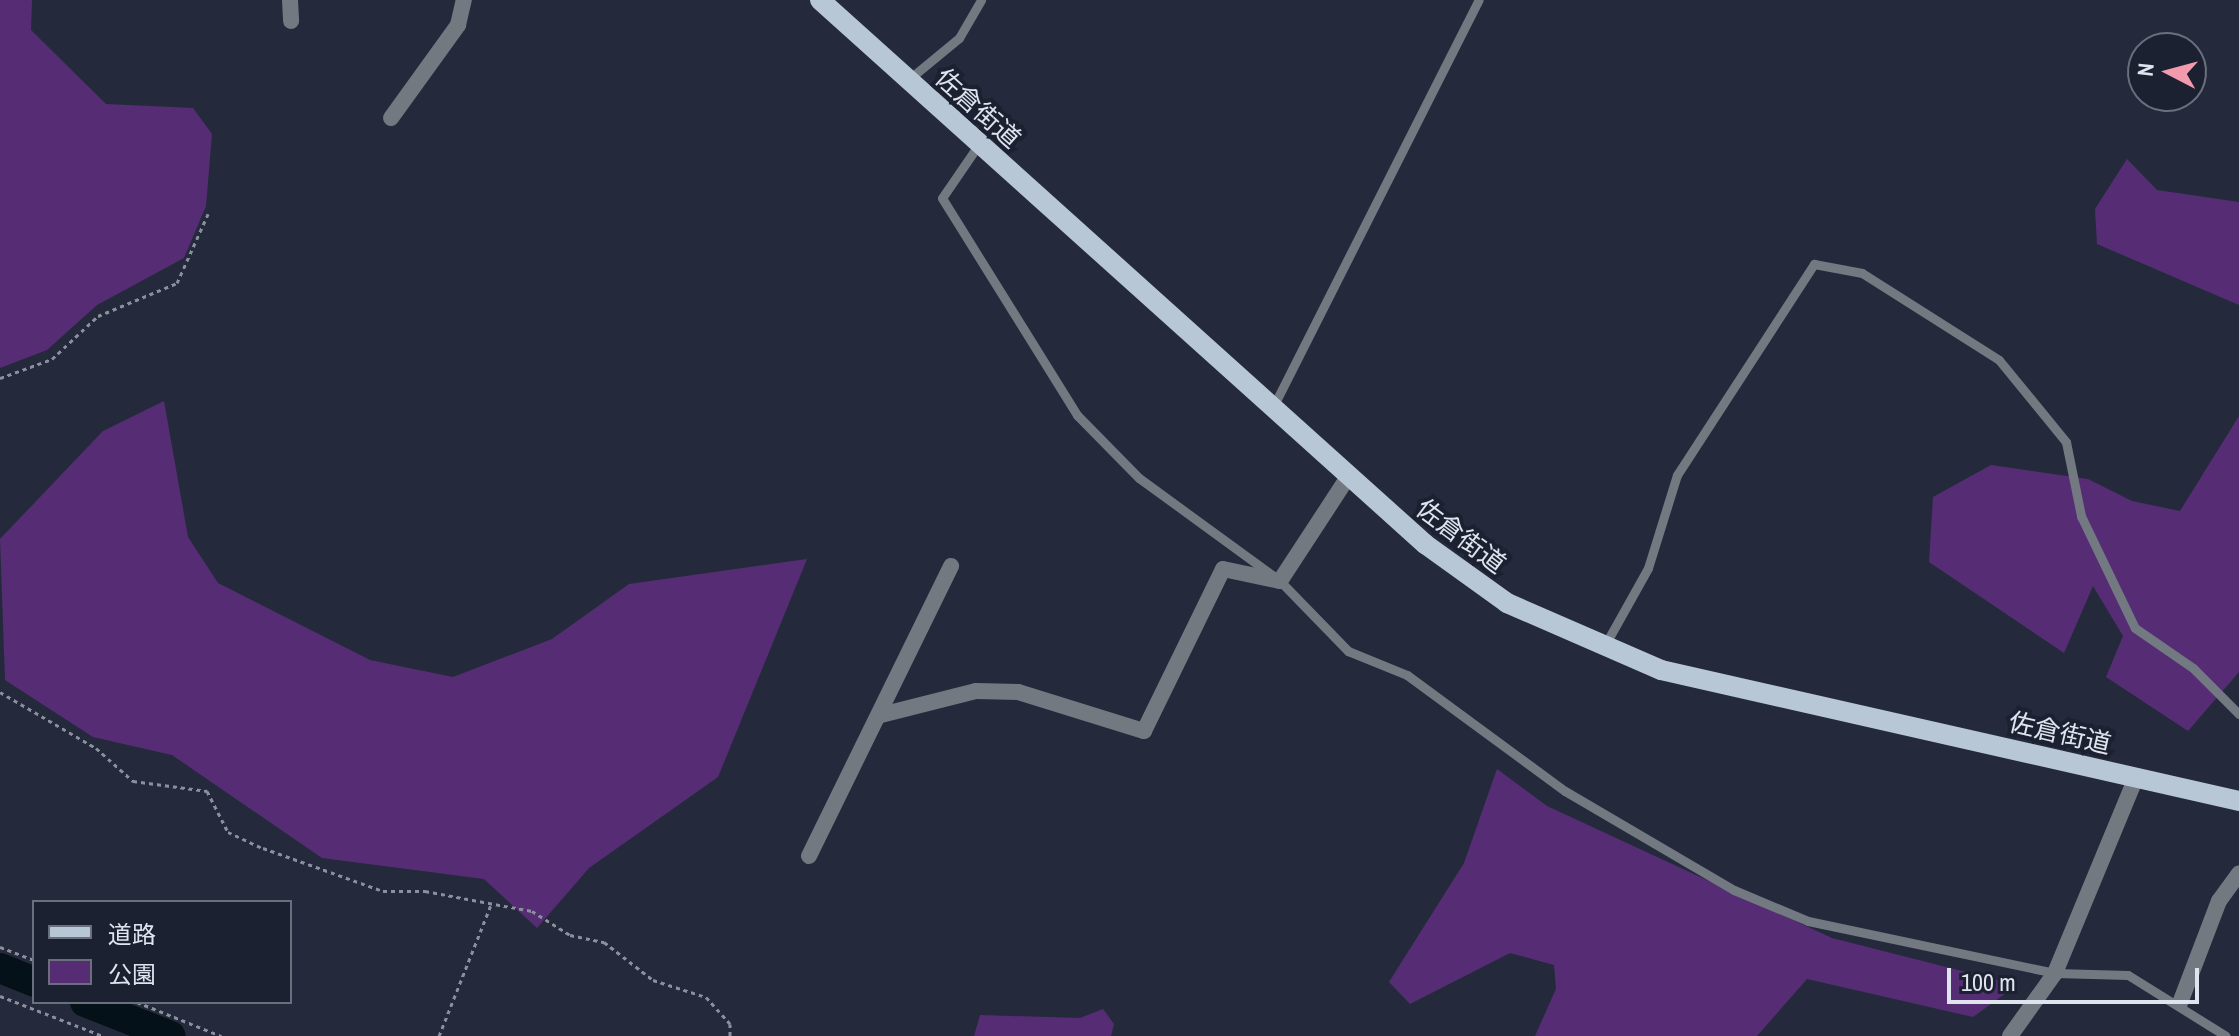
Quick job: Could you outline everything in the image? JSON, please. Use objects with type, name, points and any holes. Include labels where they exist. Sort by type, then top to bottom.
[{"type":"main road","name":"佐倉街道","points":[[820,0],[1272,410],[1458,571],[1603,648],[1742,691],[2239,801]]},
{"type":"street","points":[[290,0],[291,21]]},
{"type":"street","points":[[391,118],[458,25],[464,0]]},
{"type":"street","points":[[881,715],[976,691],[1018,692],[1085,707],[1144,731],[1223,569],[1280,581],[1348,477]]},
{"type":"street","points":[[809,856],[881,715],[951,566]]},
{"type":"street","points":[[2010,1036],[2055,973],[2136,777]]},
{"type":"street","points":[[2180,1003],[2219,901],[2239,873]]},
{"type":"lane","points":[[908,80],[959,38],[981,0]]},
{"type":"lane","points":[[1272,410],[1479,0]]},
{"type":"lane","points":[[979,144],[942,198],[1077,415],[1139,478],[1280,581],[1348,651],[1407,675],[1565,791],[1734,890],[1808,921],[2055,973],[2128,975],[2180,1003],[2226,1036]]},
{"type":"lane","points":[[1603,648],[1648,568],[1677,475],[1814,264],[1862,273],[1999,360],[2066,442],[2081,516],[2135,628],[2193,668],[2239,714]]},
{"type":"path","points":[[0,378],[52,359],[98,316],[177,283],[208,214]]},
{"type":"path","points":[[0,692],[83,740],[133,781],[207,791],[228,832],[263,848],[383,891],[492,901],[532,911],[570,935],[604,942],[653,980],[706,997],[730,1024],[730,1036]]},
{"type":"path","points":[[439,1036],[492,901]]},
{"type":"path","points":[[0,947],[32,959]]},
{"type":"path","points":[[0,996],[103,1036]]},
{"type":"path","points":[[142,1004],[221,1036]]},
{"type":"green space","points":[[0,0],[32,0],[31,30],[106,104],[193,108],[212,134],[206,206],[184,258],[97,305],[47,350],[0,368]]},
{"type":"green space","points":[[2127,159],[2157,190],[2239,202],[2239,305],[2097,244],[2095,209]]},
{"type":"green space","points":[[164,401],[188,537],[218,583],[370,660],[453,677],[552,639],[629,584],[807,559],[718,777],[589,868],[537,928],[484,879],[322,858],[172,755],[93,737],[5,680],[0,539],[103,431]]},
{"type":"green space","points":[[2239,416],[2239,672],[2188,731],[2106,677],[2123,636],[2093,586],[2064,653],[1929,562],[1933,497],[1991,465],[2088,479],[2132,501],[2180,511]]},
{"type":"green space","points":[[1497,769],[1547,806],[1832,938],[2017,985],[1973,1017],[1807,979],[1757,1036],[1535,1036],[1556,989],[1554,965],[1510,953],[1410,1004],[1389,982],[1464,863]]},
{"type":"green space","points":[[1103,1009],[1114,1024],[1111,1036],[974,1036],[980,1015],[1080,1018]]},
{"type":"waterway","points":[[0,968],[32,981]]},
{"type":"waterway","points":[[90,1004],[171,1036]]}]
